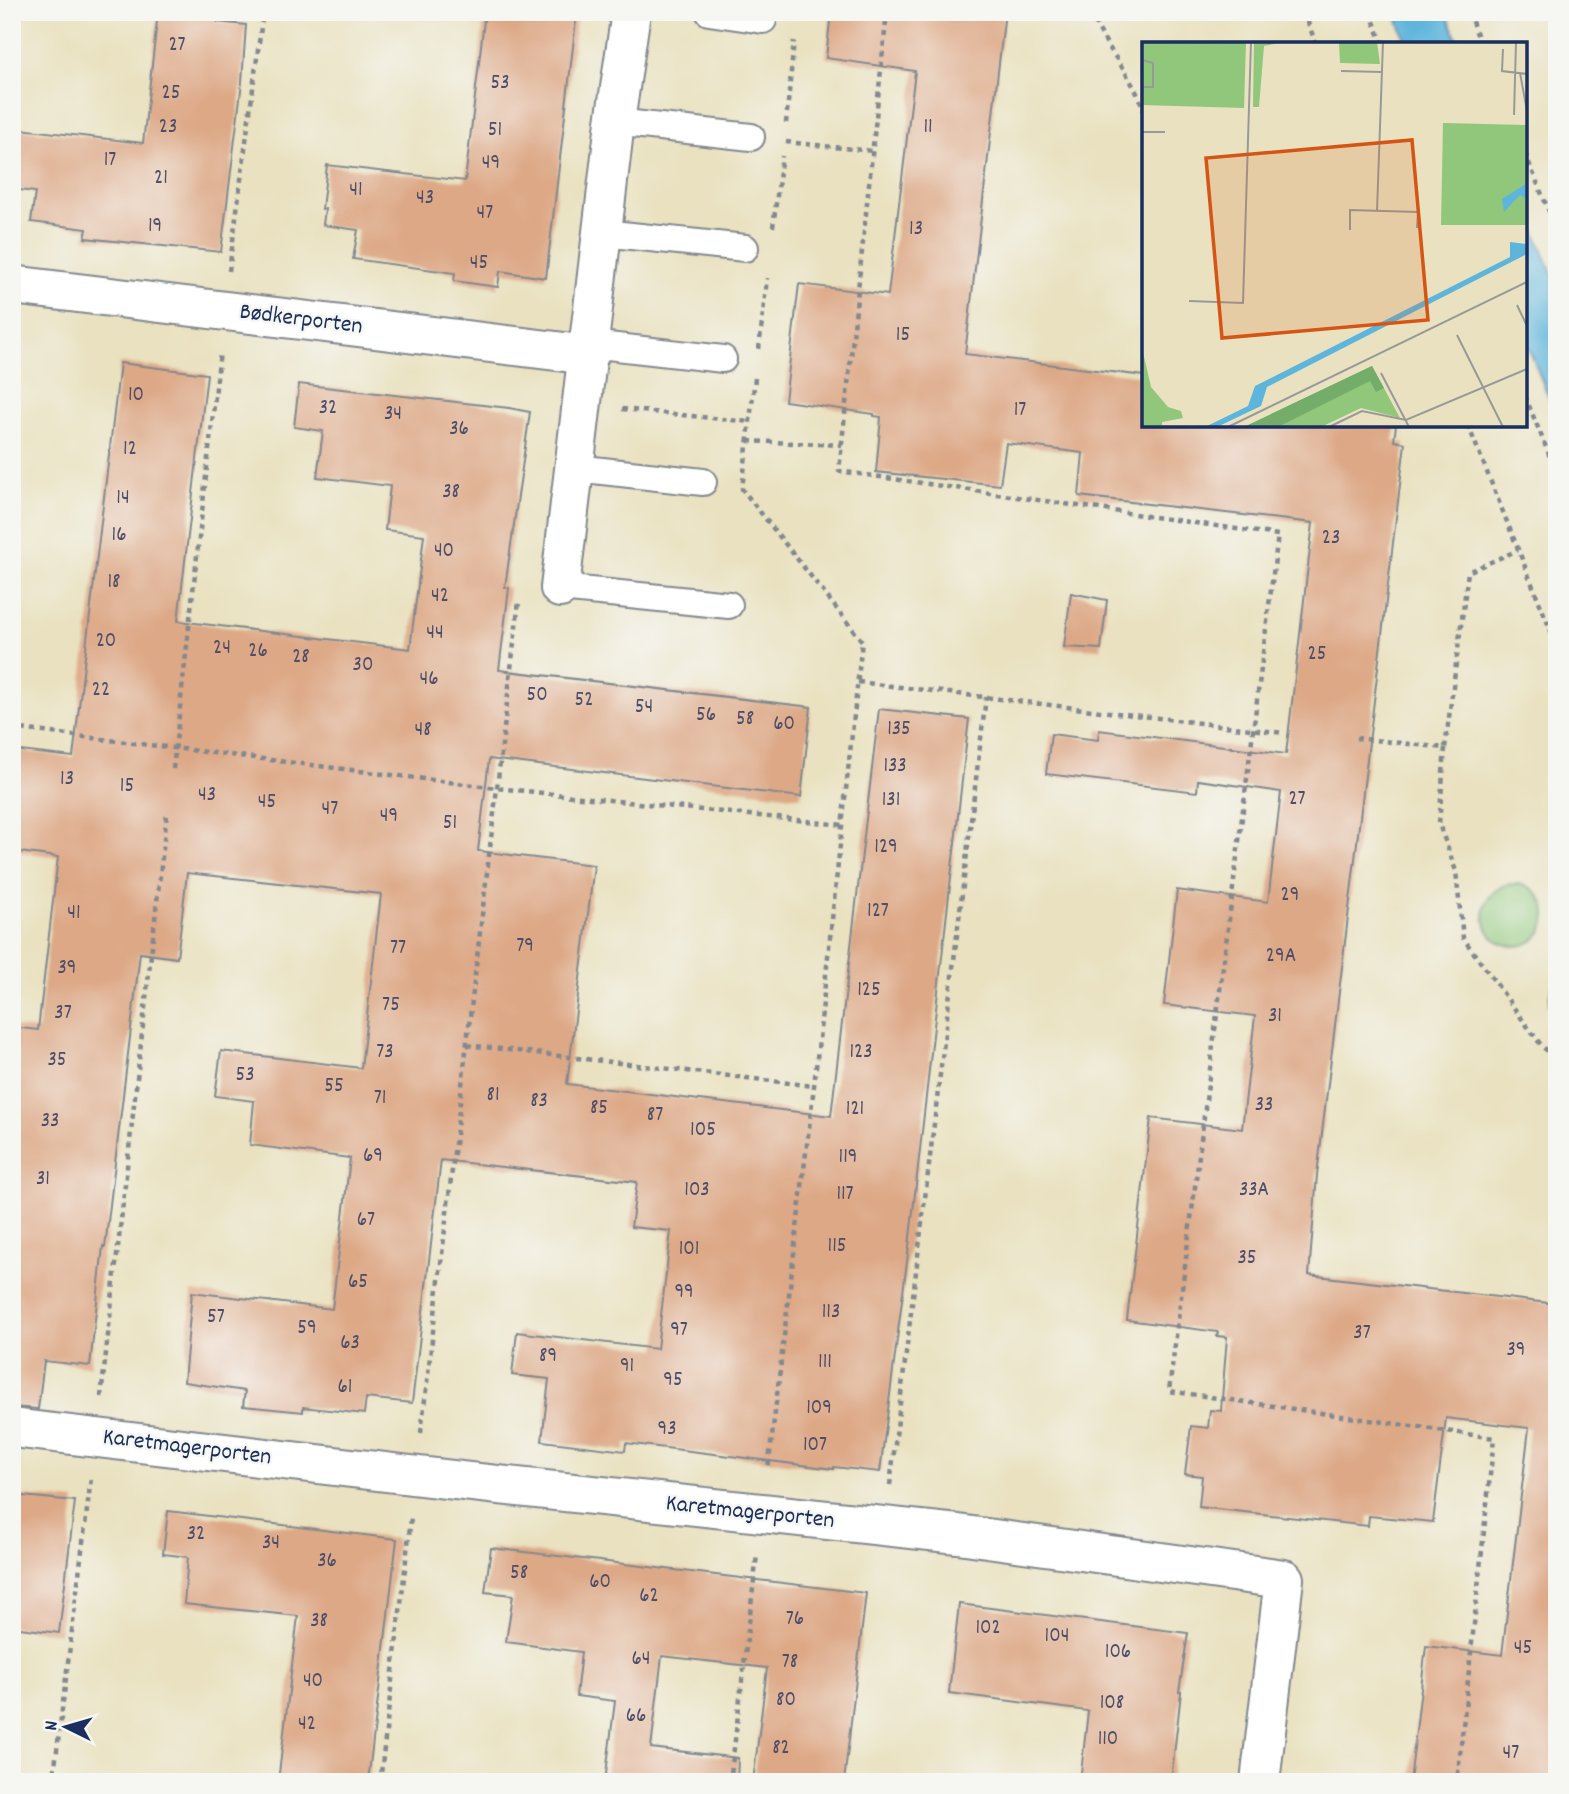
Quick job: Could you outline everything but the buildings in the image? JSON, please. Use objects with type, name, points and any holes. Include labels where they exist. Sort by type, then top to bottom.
[{"type":"street","points":[[561,588],[615,122],[631,12]]},
{"type":"street","name":"Bødkerporten","points":[[12,285],[590,349]]},
{"type":"street","name":"Karetmagerporten","points":[[12,1428],[958,1534],[1284,1579],[1260,1782]]},
{"type":"lane","points":[[709,12],[763,20]]},
{"type":"lane","points":[[615,122],[751,137]]},
{"type":"lane","points":[[603,233],[745,248]]},
{"type":"lane","points":[[590,349],[723,359]]},
{"type":"lane","points":[[575,468],[703,482]]},
{"type":"lane","points":[[561,588],[729,605]]},
{"type":"path","points":[[173,769],[224,310],[263,12]]},
{"type":"path","points":[[887,12],[839,471],[1278,535],[1169,1391],[1494,1438],[1457,1782]]},
{"type":"path","points":[[1091,12],[1097,28],[1138,91],[1142,104]]},
{"type":"path","points":[[1304,12],[1315,42]]},
{"type":"path","points":[[1370,12],[1382,42]]},
{"type":"path","points":[[1468,12],[1480,42]]},
{"type":"path","points":[[772,237],[794,38]]},
{"type":"path","points":[[751,137],[873,151]]},
{"type":"path","points":[[1527,158],[1557,231]]},
{"type":"path","points":[[758,351],[768,276]]},
{"type":"path","points":[[730,1782],[814,1086],[862,641],[742,489],[756,375]]},
{"type":"path","points":[[1527,401],[1557,474]]},
{"type":"path","points":[[583,405],[750,422]]},
{"type":"path","points":[[1469,427],[1557,646]]},
{"type":"path","points":[[748,440],[842,445]]},
{"type":"path","points":[[1518,550],[1468,572],[1445,748],[1439,824],[1456,871],[1463,938],[1541,1045],[1557,1060]]},
{"type":"path","points":[[380,1782],[520,593]]},
{"type":"path","points":[[858,682],[1284,733]]},
{"type":"path","points":[[885,1527],[986,697]]},
{"type":"path","points":[[12,728],[497,788],[844,825]]},
{"type":"path","points":[[1356,738],[1445,748]]},
{"type":"path","points":[[53,1782],[97,1437],[167,813]]},
{"type":"path","points":[[467,1045],[814,1086]]},
{"type":"green space","points":[[1515,884],[1537,893],[1546,915],[1537,937],[1515,946],[1493,937],[1484,915],[1493,893]]},
{"type":"green space","points":[[1557,979],[1557,1023],[1551,1012],[1550,1001],[1551,990]]},
{"type":"water","points":[[1395,12],[1446,12],[1458,42],[1406,42]]},
{"type":"water","points":[[1527,212],[1557,285],[1557,418],[1527,344]]}]
